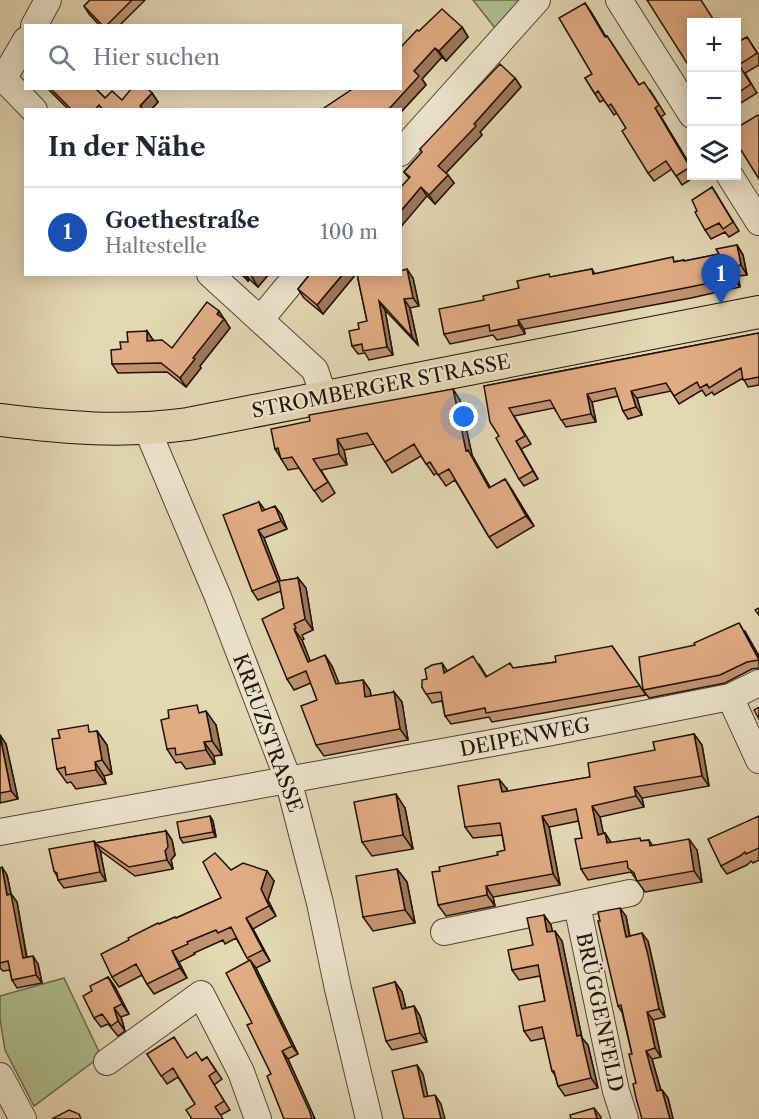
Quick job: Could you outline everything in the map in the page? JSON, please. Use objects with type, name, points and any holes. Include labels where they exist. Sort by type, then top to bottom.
[{"type":"main road","name":"STROMBERGER STRASSE","points":[[0,420],[104,430],[147,429],[188,424],[759,312]]},
{"type":"street","points":[[35,24],[48,0]]},
{"type":"street","points":[[402,151],[537,0]]},
{"type":"street","points":[[619,0],[687,107]]},
{"type":"street","points":[[24,43],[9,69],[1,76],[32,108]]},
{"type":"street","points":[[733,180],[759,222]]},
{"type":"street","points":[[212,276],[315,370],[324,397]]},
{"type":"street","points":[[260,320],[296,276]]},
{"type":"street","name":"KREUZSTRASSE","points":[[147,429],[218,597],[288,779],[320,903],[369,1119]]},
{"type":"street","name":"DEIPENWEG","points":[[0,832],[547,733],[730,697],[759,683]]},
{"type":"street","points":[[730,697],[759,760]]},
{"type":"street","points":[[444,932],[630,892]]},
{"type":"street","name":"BRÜGGENFELD","points":[[577,905],[616,1091],[625,1119]]},
{"type":"street","points":[[107,1062],[201,994],[241,1071],[258,1119]]},
{"type":"street","points":[[0,1076],[23,1119]]},
{"type":"green space","points":[[473,0],[522,0],[495,28]]},
{"type":"green space","points":[[64,978],[101,1056],[34,1106],[5,1050],[0,1019],[0,996]]},
{"type":"building","points":[[90,0],[132,0],[108,24],[101,24],[84,6]]},
{"type":"building","points":[[647,0],[701,0],[712,18],[687,18],[687,63]]},
{"type":"building","points":[[585,3],[605,37],[607,36],[639,85],[644,82],[659,105],[655,108],[687,162],[687,169],[676,176],[666,161],[648,173],[622,131],[626,128],[611,104],[608,106],[598,91],[595,94],[585,78],[592,74],[559,18]]},
{"type":"building","points":[[442,9],[462,27],[439,51],[435,48],[414,71],[419,76],[390,108],[324,108],[351,90],[402,90],[402,46],[417,30],[419,31]]},
{"type":"building","points":[[747,37],[757,53],[741,64],[741,40]]},
{"type":"building","points":[[500,64],[515,78],[474,124],[476,126],[438,166],[448,175],[429,195],[421,187],[402,210],[402,186],[410,177],[404,172],[422,152],[420,149]]},
{"type":"building","points":[[741,68],[751,84],[741,91]]},
{"type":"building","points":[[52,90],[97,90],[105,98],[112,91],[122,100],[130,90],[149,90],[152,93],[140,106],[142,108],[101,108],[99,105],[97,108],[70,108]]},
{"type":"building","points":[[759,116],[759,179],[741,150],[741,125]]},
{"type":"building","points":[[712,187],[733,222],[723,229],[719,223],[705,230],[695,212],[697,211],[692,200]]},
{"type":"building","points":[[737,245],[741,265],[732,267],[734,278],[518,320],[519,325],[490,331],[489,325],[444,334],[439,309],[484,300],[483,296],[519,288],[517,281],[549,274],[550,277],[592,269],[593,274],[673,257],[674,262],[684,261],[719,254],[716,249]]},
{"type":"building","points":[[407,269],[413,298],[404,299],[412,337],[379,301],[387,347],[363,351],[362,344],[352,346],[349,331],[359,329],[358,323],[367,321],[357,276],[402,276],[402,270]]},
{"type":"building","points":[[308,276],[341,276],[317,305],[298,289]]},
{"type":"building","points":[[207,302],[219,311],[217,314],[224,319],[180,378],[161,363],[112,364],[111,350],[121,349],[120,342],[128,342],[127,332],[147,331],[147,341],[162,340],[172,348]]},
{"type":"building","points":[[759,333],[759,377],[743,380],[741,368],[709,388],[707,384],[700,388],[697,382],[674,396],[666,383],[631,391],[636,407],[623,411],[615,388],[587,394],[591,414],[561,420],[550,400],[509,408],[525,436],[516,441],[533,471],[519,479],[496,438],[499,436],[490,422],[484,386]]},
{"type":"building","points":[[453,389],[466,451],[468,450],[489,488],[505,479],[526,516],[489,537],[449,469],[438,475],[430,462],[426,464],[414,444],[385,462],[367,433],[337,439],[339,454],[313,459],[328,482],[314,491],[292,457],[281,459],[278,448],[275,449],[271,429],[310,421],[309,415]]},
{"type":"building","points":[[259,502],[262,511],[275,506],[281,521],[258,530],[278,581],[252,591],[223,515]]},
{"type":"building","points":[[298,578],[305,619],[294,624],[296,628],[294,629],[308,662],[325,655],[336,684],[363,680],[365,697],[394,692],[400,729],[316,745],[301,706],[317,700],[306,671],[287,679],[262,619],[284,608],[279,581]]},
{"type":"building","points":[[739,623],[759,660],[747,662],[720,675],[643,690],[639,657],[695,645],[694,643]]},
{"type":"building","points":[[612,646],[640,686],[486,713],[485,708],[445,716],[441,692],[426,694],[422,687],[422,680],[427,679],[425,669],[442,663],[444,673],[473,656],[486,677],[510,663],[513,668],[556,662],[555,656]]},
{"type":"building","points":[[197,705],[199,713],[206,711],[212,741],[204,742],[206,750],[176,755],[175,748],[167,749],[161,720],[169,718],[168,710]]},
{"type":"building","points":[[759,707],[759,719],[754,710]]},
{"type":"building","points":[[88,725],[89,732],[97,731],[102,760],[95,762],[96,770],[66,775],[65,767],[57,769],[52,739],[60,738],[58,730]]},
{"type":"building","points":[[694,734],[702,776],[634,787],[636,796],[592,806],[598,835],[605,833],[607,843],[640,838],[641,841],[649,840],[650,846],[689,839],[694,871],[637,881],[634,873],[628,868],[627,861],[581,869],[575,839],[582,838],[576,809],[542,816],[553,874],[486,886],[487,895],[438,905],[432,872],[440,871],[439,867],[498,855],[497,852],[505,850],[500,823],[465,827],[458,786],[499,779],[502,792],[590,777],[588,763],[655,750],[653,742]]},
{"type":"building","points":[[0,736],[11,791],[0,793]]},
{"type":"building","points":[[396,794],[403,835],[362,842],[354,802]]},
{"type":"building","points":[[210,816],[213,832],[180,838],[177,822]]},
{"type":"building","points":[[759,816],[759,848],[746,854],[745,852],[721,866],[708,839]]},
{"type":"building","points":[[166,831],[167,860],[129,867],[95,843]]},
{"type":"building","points":[[94,841],[100,872],[58,880],[49,849]]},
{"type":"building","points":[[215,853],[231,870],[243,863],[267,871],[261,889],[269,906],[246,918],[263,950],[247,958],[231,927],[218,933],[216,930],[172,951],[180,968],[147,984],[136,964],[112,977],[101,954],[158,923],[176,918],[221,898],[203,862]]},
{"type":"building","points":[[2,867],[7,895],[11,894],[23,958],[33,956],[36,975],[12,980],[8,961],[0,963],[0,868]]},
{"type":"building","points":[[397,869],[405,910],[363,917],[356,876]]},
{"type":"building","points":[[620,908],[626,937],[642,933],[648,955],[659,1009],[647,1012],[655,1048],[646,1051],[657,1091],[662,1090],[670,1119],[642,1119],[636,1098],[633,1084],[636,1083],[629,1054],[632,1054],[598,921],[600,921],[598,912]]},
{"type":"building","points":[[544,915],[547,932],[555,931],[577,1036],[581,1035],[591,1078],[558,1086],[554,1071],[552,1071],[542,1027],[524,1031],[519,1006],[545,1001],[538,965],[512,970],[508,950],[533,945],[527,918]]},
{"type":"building","points":[[250,960],[292,1046],[282,1051],[312,1119],[284,1119],[267,1076],[271,1074],[247,1025],[252,1023],[226,973]]},
{"type":"building","points":[[108,977],[122,1004],[114,1008],[118,1021],[111,1026],[102,1014],[94,1018],[83,996],[92,991],[90,986]]},
{"type":"building","points":[[395,982],[402,1009],[414,1006],[420,1033],[386,1041],[373,988]]},
{"type":"building","points":[[174,1037],[187,1058],[196,1052],[202,1061],[207,1057],[216,1071],[209,1076],[224,1101],[215,1107],[223,1119],[192,1119],[186,1110],[195,1104],[173,1068],[161,1076],[147,1054]]},
{"type":"building","points":[[417,1065],[424,1097],[435,1095],[441,1119],[404,1119],[392,1071]]},
{"type":"building","points":[[594,1108],[597,1119],[571,1119],[570,1115]]},
{"type":"building","points":[[69,1110],[79,1114],[81,1119],[52,1119]]},
{"type":"place","name":"Goethestraße","points":[[721,304]]}]
